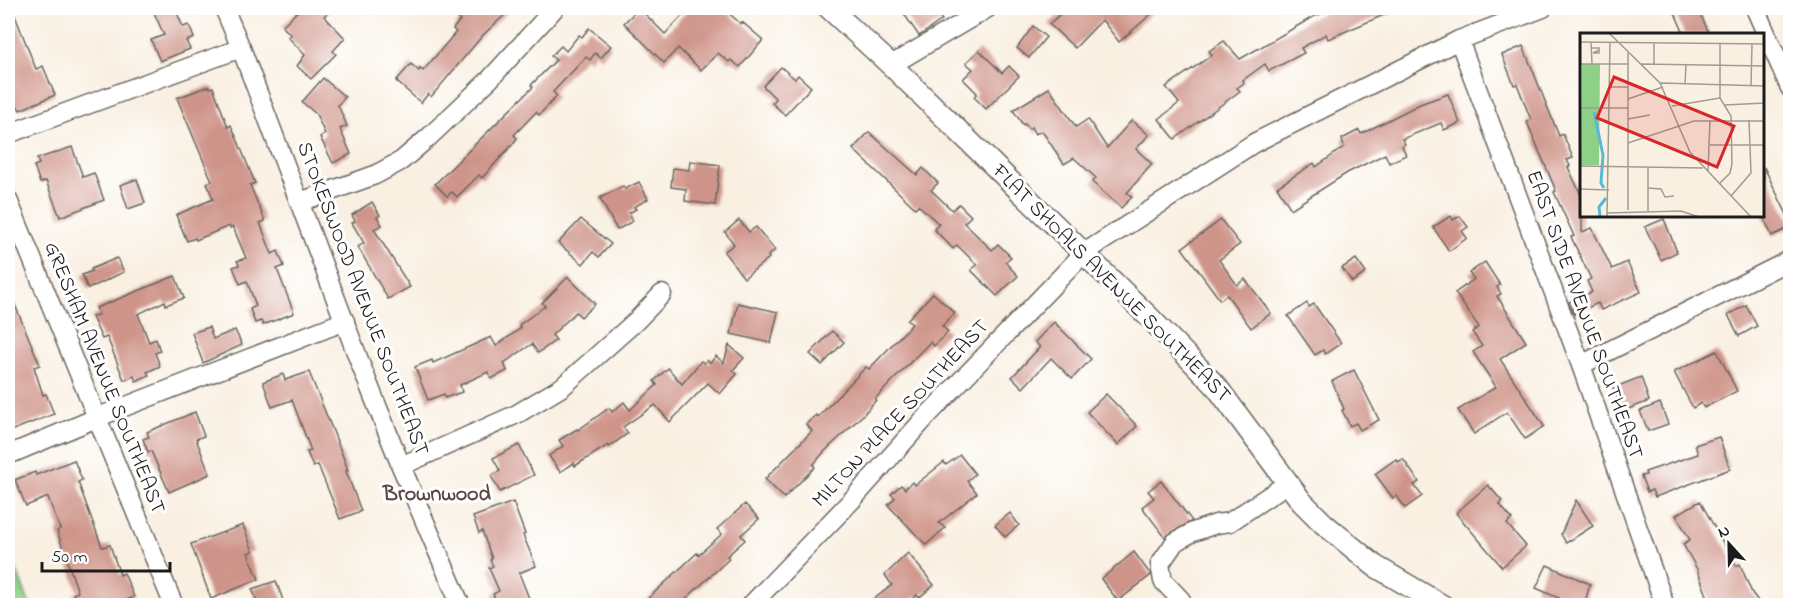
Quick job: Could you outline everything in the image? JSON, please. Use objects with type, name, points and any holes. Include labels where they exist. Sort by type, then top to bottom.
[{"type":"street","name":"STOKESWOOD AVENUE SOUTHEAST","points":[[224,8],[401,466],[462,606]]},
{"type":"street","points":[[300,202],[375,175],[401,161],[490,79],[555,8]]},
{"type":"street","name":"FLAT SHOALS AVENUE SOUTHEAST","points":[[829,8],[891,65],[1084,253],[1216,386],[1302,501],[1345,542],[1375,566],[1443,606]]},
{"type":"street","points":[[891,65],[988,8]]},
{"type":"street","name":"MILTON PLACE SOUTHEAST","points":[[750,606],[852,500],[926,417],[1084,253],[1254,143],[1458,40],[1543,8]]},
{"type":"street","points":[[1755,8],[1791,88]]},
{"type":"street","name":"EAST SIDE AVENUE SOUTHEAST","points":[[1458,40],[1581,364],[1665,606]]},
{"type":"street","points":[[8,134],[241,48]]},
{"type":"street","name":"GRESHAM AVENUE SOUTHEAST","points":[[8,200],[174,606]]},
{"type":"street","points":[[1581,364],[1791,260]]},
{"type":"street","points":[[401,466],[518,414],[562,387],[663,294]]},
{"type":"street","points":[[8,455],[96,418],[345,321]]},
{"type":"street","points":[[1181,600],[1163,581],[1160,564],[1175,542],[1192,532],[1230,522],[1288,483]]},
{"type":"green space","points":[[8,549],[30,605],[8,605]]},
{"type":"building","points":[[8,8],[12,8],[36,69],[43,66],[55,95],[20,110],[17,105],[8,109]]},
{"type":"building","points":[[152,8],[175,8],[183,27],[189,25],[194,38],[186,41],[190,49],[160,61],[151,40],[164,35]]},
{"type":"building","points":[[301,8],[333,8],[324,16],[345,38],[333,51],[336,54],[311,79],[297,66],[305,55],[288,37],[291,35],[282,26]]},
{"type":"building","points":[[463,8],[512,8],[483,35],[431,97],[428,94],[421,103],[396,81],[411,64],[419,71],[420,68],[423,71],[456,32],[453,29],[460,20],[455,16]]},
{"type":"building","points":[[639,8],[665,34],[690,8],[723,8],[763,40],[740,67],[718,53],[701,70],[678,48],[664,63],[624,23]]},
{"type":"building","points":[[900,8],[933,8],[942,20],[919,36]]},
{"type":"building","points":[[1067,8],[1158,8],[1119,42],[1102,20],[1075,48],[1049,24]]},
{"type":"building","points":[[1335,8],[1400,8],[1328,39],[1326,34],[1301,48],[1304,53],[1269,71],[1265,64],[1243,80],[1244,83],[1237,88],[1240,91],[1175,139],[1159,119],[1179,103],[1166,87],[1212,55],[1209,51],[1224,41],[1240,59],[1313,17]]},
{"type":"building","points":[[1673,8],[1698,8],[1709,33],[1684,33]]},
{"type":"building","points":[[1033,26],[1046,37],[1029,58],[1017,48]]},
{"type":"building","points":[[589,28],[611,46],[601,58],[595,53],[590,60],[586,57],[553,92],[557,96],[539,115],[536,112],[514,135],[517,138],[512,145],[482,178],[479,175],[457,197],[452,192],[447,196],[435,184],[533,87],[531,85],[556,60],[551,56],[561,46],[566,51],[579,35],[582,37]]},
{"type":"building","points":[[1523,46],[1559,136],[1563,134],[1573,158],[1567,160],[1580,193],[1582,232],[1592,228],[1612,269],[1627,262],[1641,292],[1601,310],[1598,303],[1574,314],[1569,302],[1592,292],[1587,281],[1591,279],[1571,237],[1574,236],[1527,122],[1531,120],[1517,84],[1514,85],[1502,55]]},
{"type":"building","points":[[979,50],[1002,73],[1009,66],[1019,76],[986,109],[974,97],[977,93],[963,79],[973,69],[966,63]]},
{"type":"building","points":[[781,67],[795,79],[798,75],[811,87],[785,115],[772,103],[776,99],[763,86]]},
{"type":"building","points":[[323,78],[345,97],[338,105],[347,126],[340,129],[351,154],[333,163],[320,137],[325,134],[316,114],[302,102]]},
{"type":"building","points":[[209,86],[213,87],[228,127],[231,125],[255,183],[250,185],[265,221],[260,223],[272,254],[278,251],[284,266],[277,269],[294,313],[263,325],[261,321],[255,323],[250,309],[256,306],[247,281],[240,284],[233,267],[239,265],[237,261],[246,258],[233,227],[229,226],[196,240],[195,238],[187,241],[176,215],[213,199],[207,183],[212,181],[177,98]]},
{"type":"building","points":[[1049,88],[1076,127],[1088,119],[1107,148],[1132,120],[1149,135],[1136,149],[1152,164],[1127,193],[1132,197],[1121,208],[1092,182],[1096,178],[1074,158],[1064,164],[1042,131],[1035,134],[1031,127],[1029,129],[1025,124],[1023,125],[1013,110]]},
{"type":"building","points":[[1448,94],[1460,123],[1444,130],[1441,123],[1402,139],[1406,155],[1389,163],[1385,154],[1347,173],[1291,209],[1277,187],[1314,163],[1316,167],[1344,147],[1342,139],[1359,130],[1361,134],[1420,104]]},
{"type":"building","points":[[869,132],[917,175],[923,168],[938,183],[931,190],[952,210],[959,204],[971,216],[964,223],[992,250],[998,244],[1011,257],[1005,262],[1018,276],[997,296],[971,270],[977,265],[957,245],[953,249],[934,229],[939,224],[918,205],[915,208],[853,149]]},
{"type":"building","points":[[72,147],[83,177],[94,173],[104,200],[60,217],[46,181],[40,183],[34,166],[39,164],[37,159]]},
{"type":"building","points":[[690,161],[720,165],[715,205],[685,201],[686,189],[671,187],[673,168],[689,170]]},
{"type":"building","points":[[1765,169],[1791,223],[1791,227],[1772,236],[1764,218]]},
{"type":"building","points":[[137,179],[145,203],[128,209],[120,185]]},
{"type":"building","points":[[639,182],[648,199],[634,207],[636,209],[629,213],[633,221],[617,230],[600,198],[623,186],[625,189]]},
{"type":"building","points":[[372,202],[380,215],[377,217],[382,225],[374,229],[410,287],[388,299],[358,247],[364,243],[352,223],[355,221],[352,215]]},
{"type":"building","points":[[1451,216],[1453,220],[1460,216],[1468,227],[1462,231],[1467,238],[1449,251],[1433,227]]},
{"type":"building","points":[[581,219],[611,244],[599,257],[593,252],[583,264],[558,243]]},
{"type":"building","points":[[1664,219],[1677,252],[1661,260],[1645,227]]},
{"type":"building","points":[[739,220],[749,232],[756,227],[775,250],[768,256],[769,258],[744,278],[724,252],[734,244],[725,232]]},
{"type":"building","points":[[1221,220],[1240,244],[1219,260],[1237,285],[1245,279],[1271,313],[1251,328],[1227,295],[1220,300],[1182,248]]},
{"type":"building","points":[[117,258],[124,272],[88,289],[82,275]]},
{"type":"building","points":[[1356,259],[1366,273],[1352,282],[1342,268]]},
{"type":"building","points":[[1485,262],[1500,285],[1497,287],[1501,294],[1497,296],[1526,342],[1500,359],[1544,426],[1525,439],[1507,412],[1474,434],[1458,410],[1496,387],[1473,352],[1482,346],[1472,332],[1479,327],[1455,293],[1474,279],[1469,273]]},
{"type":"building","points":[[175,276],[184,298],[166,305],[165,301],[138,314],[149,342],[156,339],[160,351],[155,353],[160,366],[147,372],[149,375],[136,381],[134,376],[124,380],[107,337],[102,339],[92,317],[99,314],[96,308]]},
{"type":"building","points":[[568,277],[595,304],[581,317],[576,312],[552,335],[556,340],[538,353],[532,344],[504,363],[507,371],[491,379],[488,372],[460,385],[462,392],[445,398],[444,394],[428,400],[415,367],[432,360],[433,363],[491,337],[496,346],[521,328],[519,325],[545,306],[542,303]]},
{"type":"building","points":[[8,288],[40,365],[34,367],[43,395],[46,394],[54,414],[8,432]]},
{"type":"building","points":[[933,293],[955,313],[942,326],[948,332],[934,346],[930,342],[875,399],[863,415],[824,452],[813,465],[815,467],[784,498],[765,479],[812,431],[806,424],[816,415],[818,417],[866,367],[869,369],[912,324],[907,320]]},
{"type":"building","points":[[738,303],[778,312],[771,343],[731,334]]},
{"type":"building","points":[[1307,303],[1309,307],[1314,304],[1341,343],[1325,354],[1323,350],[1315,355],[1288,316]]},
{"type":"building","points":[[1746,305],[1757,326],[1739,336],[1728,315]]},
{"type":"building","points":[[1054,322],[1091,359],[1072,379],[1051,358],[1023,388],[1012,377],[1040,347],[1035,342]]},
{"type":"building","points":[[209,327],[213,339],[235,330],[242,345],[203,363],[192,333]]},
{"type":"building","points":[[832,331],[844,342],[822,365],[810,354]]},
{"type":"building","points":[[729,345],[744,358],[733,370],[737,374],[720,394],[708,383],[670,422],[655,405],[623,427],[628,433],[609,447],[608,445],[575,466],[574,463],[560,472],[549,456],[563,446],[559,440],[578,430],[609,408],[612,412],[624,402],[630,410],[657,385],[654,381],[668,368],[682,384],[701,361],[704,363],[707,360],[710,363],[716,356],[724,363]]},
{"type":"building","points":[[1717,351],[1737,391],[1704,408],[1701,403],[1693,408],[1674,372]]},
{"type":"building","points":[[1354,370],[1379,420],[1360,430],[1356,423],[1350,426],[1332,381]]},
{"type":"building","points":[[309,372],[348,470],[346,471],[361,511],[340,519],[318,465],[313,467],[307,452],[311,451],[292,400],[272,407],[263,382],[283,374],[285,380]]},
{"type":"building","points":[[1641,377],[1649,401],[1623,411],[1613,388]]},
{"type":"building","points":[[1106,394],[1137,426],[1118,445],[1087,412]]},
{"type":"building","points":[[1660,403],[1668,424],[1648,431],[1640,411]]},
{"type":"building","points":[[195,412],[204,436],[196,439],[210,474],[169,492],[151,451],[148,452],[143,439],[149,437],[147,432]]},
{"type":"building","points":[[1719,437],[1730,469],[1655,497],[1652,490],[1647,492],[1641,476],[1646,475],[1645,472],[1698,454],[1695,445]]},
{"type":"building","points":[[519,445],[534,475],[500,492],[491,476],[500,471],[493,458]]},
{"type":"building","points":[[960,455],[975,474],[967,481],[977,493],[939,523],[945,528],[926,545],[888,505],[895,498],[891,494],[901,485],[905,489],[912,482],[915,485],[944,462],[946,465]]},
{"type":"building","points":[[1396,459],[1398,462],[1403,459],[1419,482],[1414,485],[1422,496],[1405,508],[1397,496],[1393,498],[1375,474]]},
{"type":"building","points":[[74,460],[82,480],[78,482],[102,547],[110,545],[120,575],[124,573],[134,597],[112,606],[78,606],[73,594],[78,592],[57,531],[60,529],[48,497],[26,506],[15,480],[35,472],[36,475]]},
{"type":"building","points":[[1161,481],[1192,521],[1165,537],[1142,507],[1154,498],[1148,491]]},
{"type":"building","points":[[1488,485],[1502,501],[1499,504],[1512,519],[1507,524],[1526,546],[1502,567],[1456,513]]},
{"type":"building","points":[[1576,500],[1593,526],[1566,543],[1561,534]]},
{"type":"building","points":[[1700,501],[1736,566],[1740,564],[1752,593],[1762,606],[1711,606],[1697,569],[1683,544],[1690,540],[1676,515]]},
{"type":"building","points":[[513,502],[536,566],[519,573],[532,606],[498,606],[493,594],[499,591],[489,568],[493,566],[490,560],[492,559],[482,531],[479,533],[473,517]]},
{"type":"building","points":[[745,504],[759,519],[741,535],[745,540],[727,556],[729,559],[678,606],[640,606],[697,553],[698,555],[722,534],[717,529]]},
{"type":"building","points":[[1010,513],[1019,525],[1005,537],[995,525]]},
{"type":"building","points":[[243,525],[253,551],[248,553],[259,579],[211,599],[191,544]]},
{"type":"building","points":[[1134,552],[1151,575],[1118,601],[1101,579]]},
{"type":"building","points":[[908,553],[934,585],[919,598],[917,595],[904,606],[865,606],[892,585],[885,575]]},
{"type":"building","points":[[1547,565],[1590,584],[1584,606],[1567,606],[1557,601],[1559,598],[1536,588]]},
{"type":"building","points":[[276,581],[285,606],[259,606],[252,589]]},
{"type":"district","name":"Brownwood","points":[[437,495]]}]
